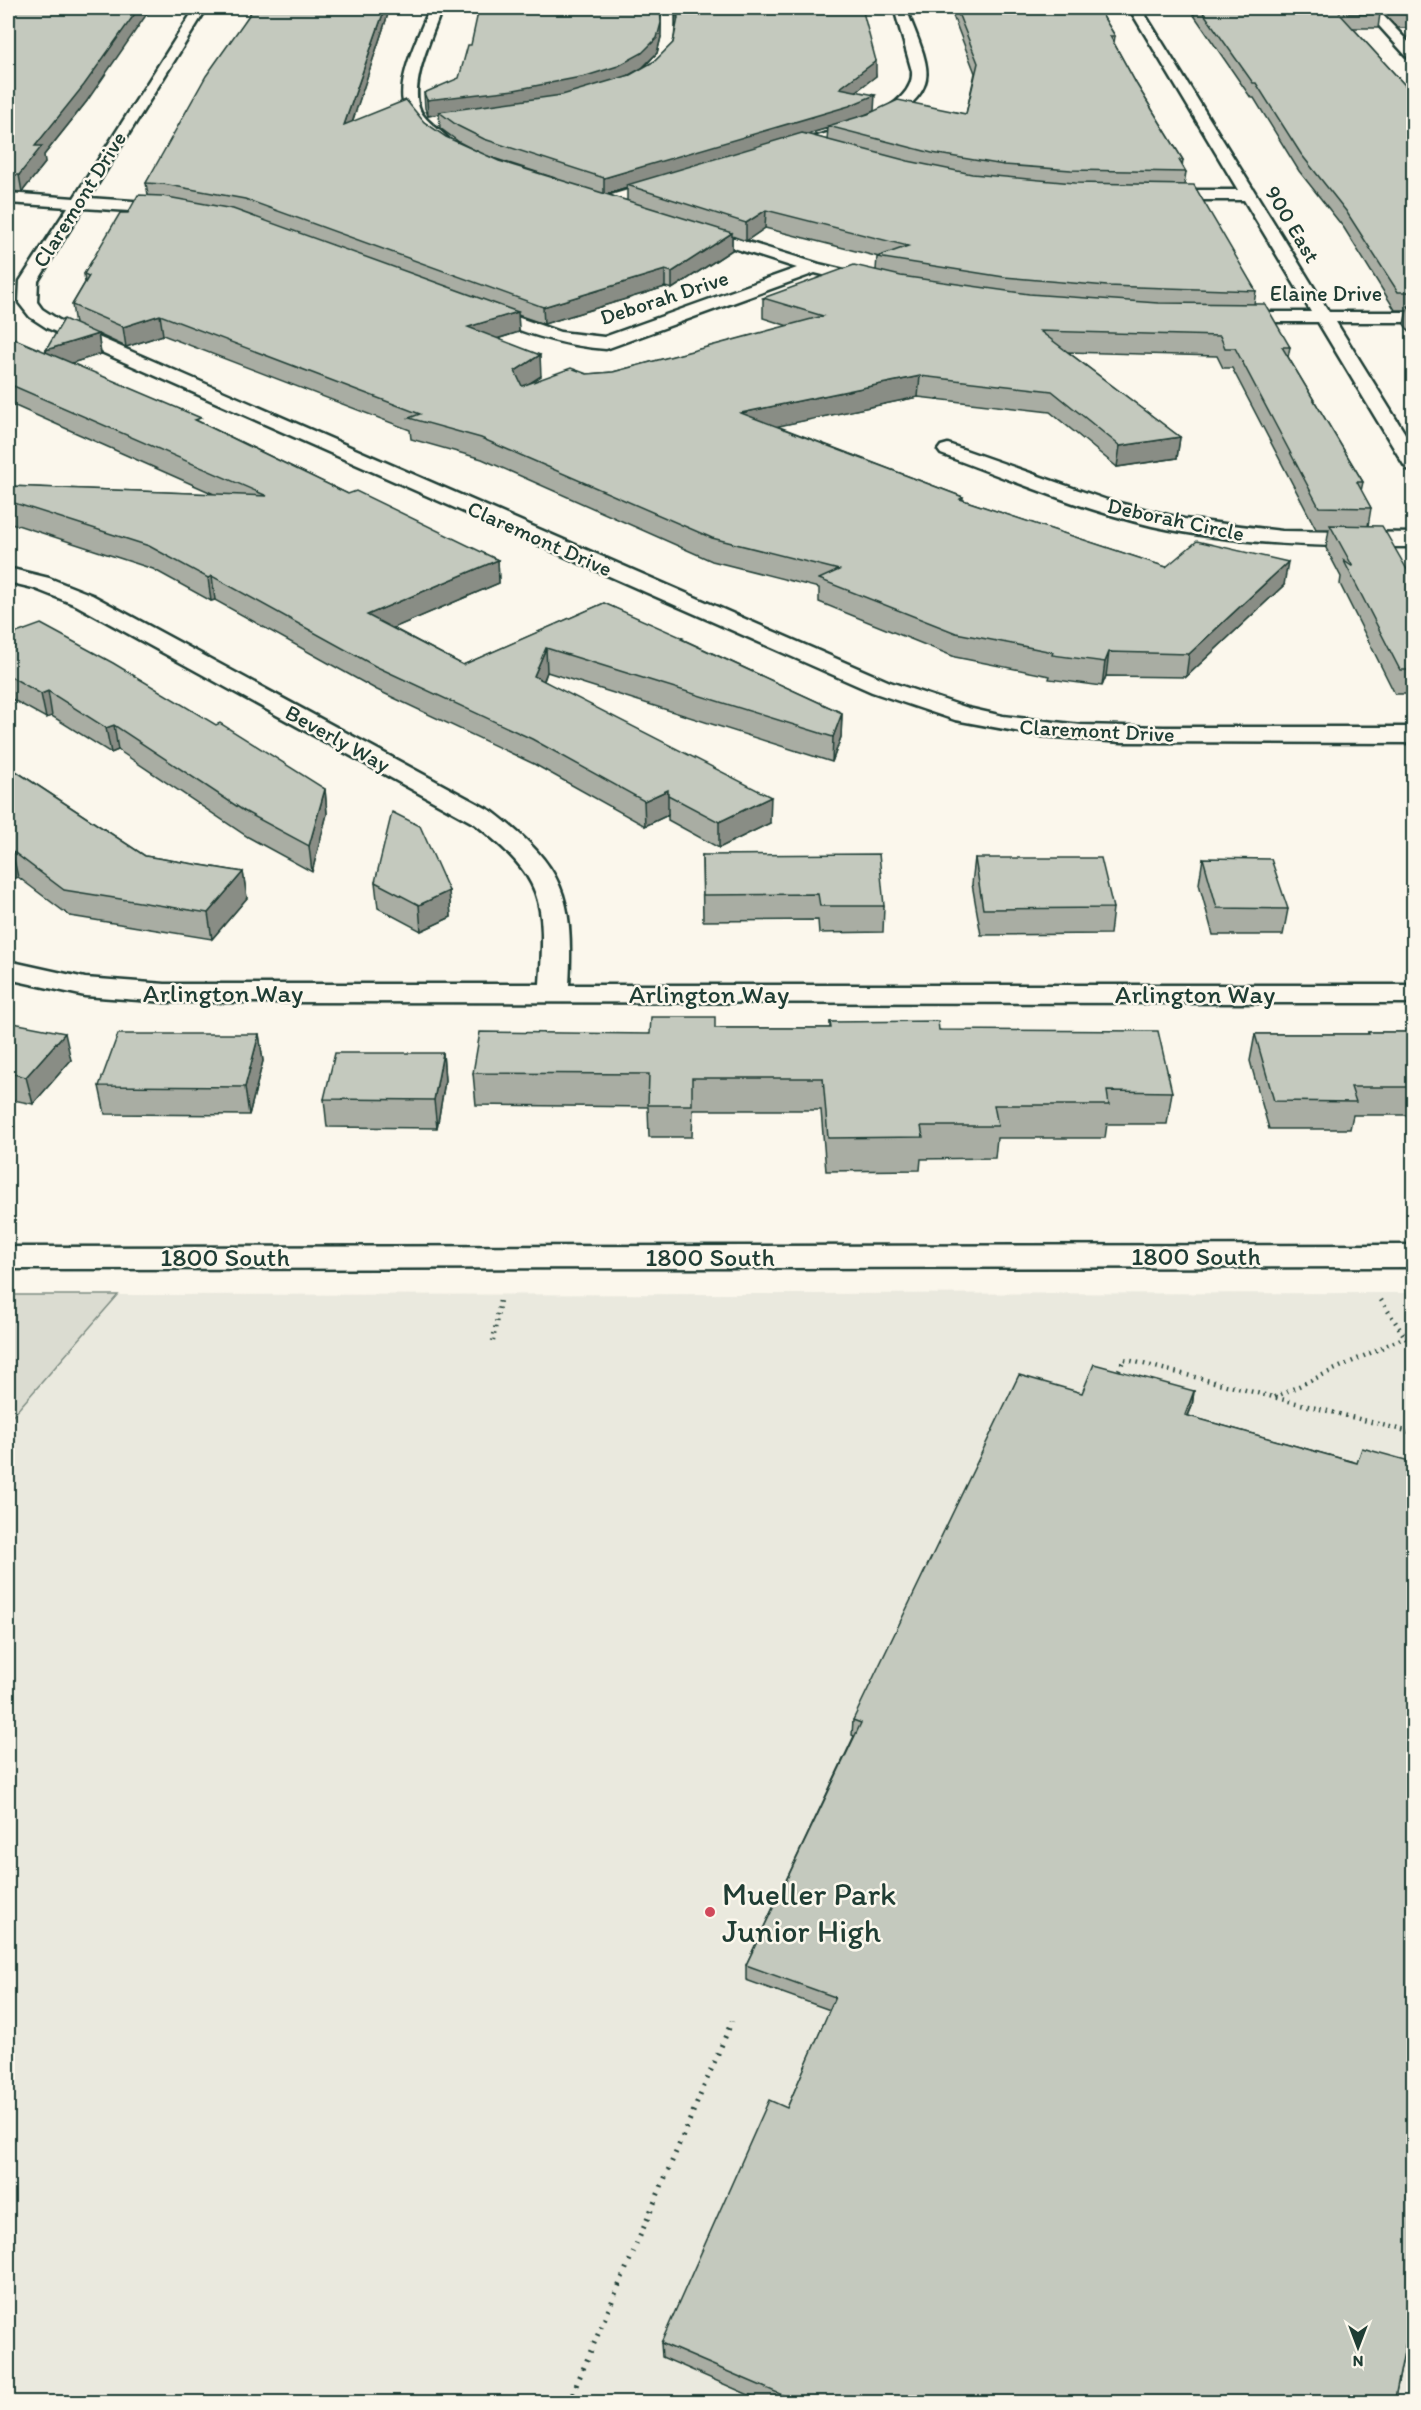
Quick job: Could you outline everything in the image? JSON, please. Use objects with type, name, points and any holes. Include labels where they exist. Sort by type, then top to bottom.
[{"type":"street","name":"Claremont Drive","points":[[201,8],[29,281],[26,315],[53,324],[881,687],[952,713],[992,723],[1078,734],[1413,735]]},
{"type":"street","points":[[436,8],[409,94],[410,103],[422,123],[456,149]]},
{"type":"street","points":[[622,86],[652,70],[666,54],[668,8]]},
{"type":"street","points":[[759,156],[888,114],[900,107],[916,92],[920,77],[900,8]]},
{"type":"street","name":"900 East","points":[[1135,8],[1413,465]]},
{"type":"street","points":[[1369,8],[1413,56]]},
{"type":"street","points":[[422,123],[440,121]]},
{"type":"street","points":[[804,143],[834,151]]},
{"type":"street","points":[[637,213],[598,200],[691,176]]},
{"type":"street","points":[[1136,195],[1249,195]]},
{"type":"street","points":[[8,198],[192,211]]},
{"type":"street","points":[[670,223],[814,268],[888,286]]},
{"type":"street","name":"Deborah Drive","points":[[466,304],[553,336],[577,341],[606,342],[814,268]]},
{"type":"street","name":"Elaine Drive","points":[[1212,317],[1413,317]]},
{"type":"street","name":"Deborah Circle","points":[[948,450],[1109,507],[1190,527],[1315,540],[1413,540]]},
{"type":"street","name":"Beverly Way","points":[[8,575],[41,583],[84,600],[484,818],[513,839],[535,863],[550,890],[557,918],[554,993]]},
{"type":"street","name":"Arlington Way","points":[[8,970],[74,986],[153,993],[1413,994]]},
{"type":"street","name":"1800 South","points":[[8,1258],[1413,1256]]},
{"type":"path","points":[[493,1341],[500,1300]]},
{"type":"path","points":[[1381,1300],[1413,1351]]},
{"type":"path","points":[[1275,1397],[1405,1337]]},
{"type":"path","points":[[1119,1370],[1124,1359],[1413,1433]]},
{"type":"path","points":[[569,2403],[732,2021]]},
{"type":"shaded area","name":"Mueller Park Junior High","points":[[1413,1293],[1413,2402],[8,2402],[8,1421],[118,1295]]},
{"type":"shaded area","points":[[8,1295],[118,1295],[8,1421]]},
{"type":"building","points":[[8,8],[139,8],[84,85],[35,146],[42,146],[19,175],[8,175]]},
{"type":"building","points":[[254,8],[385,8],[344,125],[406,100],[424,122],[446,137],[499,161],[732,233],[672,272],[665,270],[543,307],[245,199],[146,183],[206,76]]},
{"type":"building","points":[[479,8],[660,8],[661,23],[657,38],[642,53],[618,66],[586,76],[514,90],[427,100],[424,93],[459,78],[468,45],[471,45]]},
{"type":"building","points":[[677,8],[862,8],[876,61],[840,88],[875,95],[849,106],[604,178],[484,139],[458,126],[439,112],[562,95],[630,75],[655,61],[673,43],[678,18]]},
{"type":"building","points":[[956,8],[1098,8],[1115,36],[1110,36],[1137,85],[1183,160],[1179,160],[1186,172],[1071,170],[1004,165],[932,153],[828,126],[868,114],[898,100],[966,114],[978,63]]},
{"type":"building","points":[[1200,8],[1375,8],[1380,14],[1340,14],[1413,94],[1413,292],[1398,292],[1346,211],[1301,154],[1256,83],[1253,83]]},
{"type":"building","points":[[1394,8],[1413,8],[1413,14],[1400,14]]},
{"type":"building","points":[[802,133],[908,161],[972,174],[1074,183],[1194,185],[1256,291],[1107,286],[1004,277],[877,257],[908,246],[766,210],[746,223],[627,185]]},
{"type":"building","points":[[138,195],[162,196],[233,209],[518,312],[468,327],[540,355],[515,371],[522,386],[571,368],[587,374],[613,372],[823,316],[763,298],[854,265],[901,276],[1029,294],[1158,303],[1265,304],[1290,347],[1282,347],[1363,482],[1357,482],[1371,508],[1319,507],[1235,348],[1225,348],[1220,336],[1040,331],[1180,437],[1120,446],[1052,391],[920,376],[741,413],[963,497],[960,499],[1166,567],[1197,541],[1288,562],[1189,654],[1109,652],[1105,662],[1052,655],[1053,652],[956,633],[819,579],[839,570],[712,538],[481,438],[409,418],[420,414],[160,315],[123,327],[72,305],[89,276],[84,274],[120,213],[128,213]]},
{"type":"building","points":[[64,319],[98,334],[46,350]]},
{"type":"building","points":[[8,336],[201,418],[195,420],[348,494],[356,491],[498,560],[367,615],[463,665],[604,603],[842,713],[833,737],[546,648],[534,676],[771,797],[719,822],[668,795],[668,790],[644,801],[532,739],[375,666],[212,576],[208,578],[149,546],[8,501],[8,486],[267,496],[9,384],[8,386]]},
{"type":"building","points":[[1330,525],[1382,526],[1413,580],[1413,670],[1400,670],[1344,561],[1353,567]]},
{"type":"building","points":[[41,624],[113,663],[216,725],[220,723],[325,789],[309,846],[244,811],[114,725],[106,728],[48,691],[41,694],[8,675],[8,636]]},
{"type":"building","points":[[8,766],[145,856],[243,872],[208,913],[64,890],[12,851],[8,853]]},
{"type":"building","points":[[392,812],[420,826],[449,891],[419,905],[375,882]]},
{"type":"building","points":[[879,854],[884,906],[820,906],[818,894],[703,895],[702,855]]},
{"type":"building","points":[[975,858],[1101,858],[1113,908],[983,909]]},
{"type":"building","points":[[1203,858],[1271,859],[1288,909],[1217,908]]},
{"type":"building","points":[[651,1017],[715,1017],[715,1028],[831,1028],[830,1022],[938,1021],[939,1030],[1158,1031],[1172,1092],[1107,1091],[1109,1105],[994,1105],[998,1126],[921,1126],[923,1137],[828,1138],[823,1078],[692,1078],[692,1105],[648,1105],[649,1074],[473,1073],[480,1032],[650,1034]]},
{"type":"building","points":[[8,1022],[65,1033],[26,1077],[8,1073]]},
{"type":"building","points":[[1368,1032],[1413,1032],[1413,1087],[1351,1087],[1356,1102],[1274,1101],[1255,1034],[1369,1034]]},
{"type":"building","points":[[118,1034],[259,1034],[245,1087],[99,1086]]},
{"type":"building","points":[[335,1053],[443,1053],[434,1100],[324,1099]]},
{"type":"building","points":[[1094,1364],[1194,1391],[1185,1415],[1357,1463],[1362,1448],[1413,1462],[1413,2306],[1394,2403],[785,2403],[787,2397],[661,2343],[769,2100],[787,2108],[835,1997],[746,1965],[861,1723],[853,1720],[1019,1375],[1082,1393]]},
{"type":"place","name":"Mueller Park Junior High","points":[[710,1912]]}]
